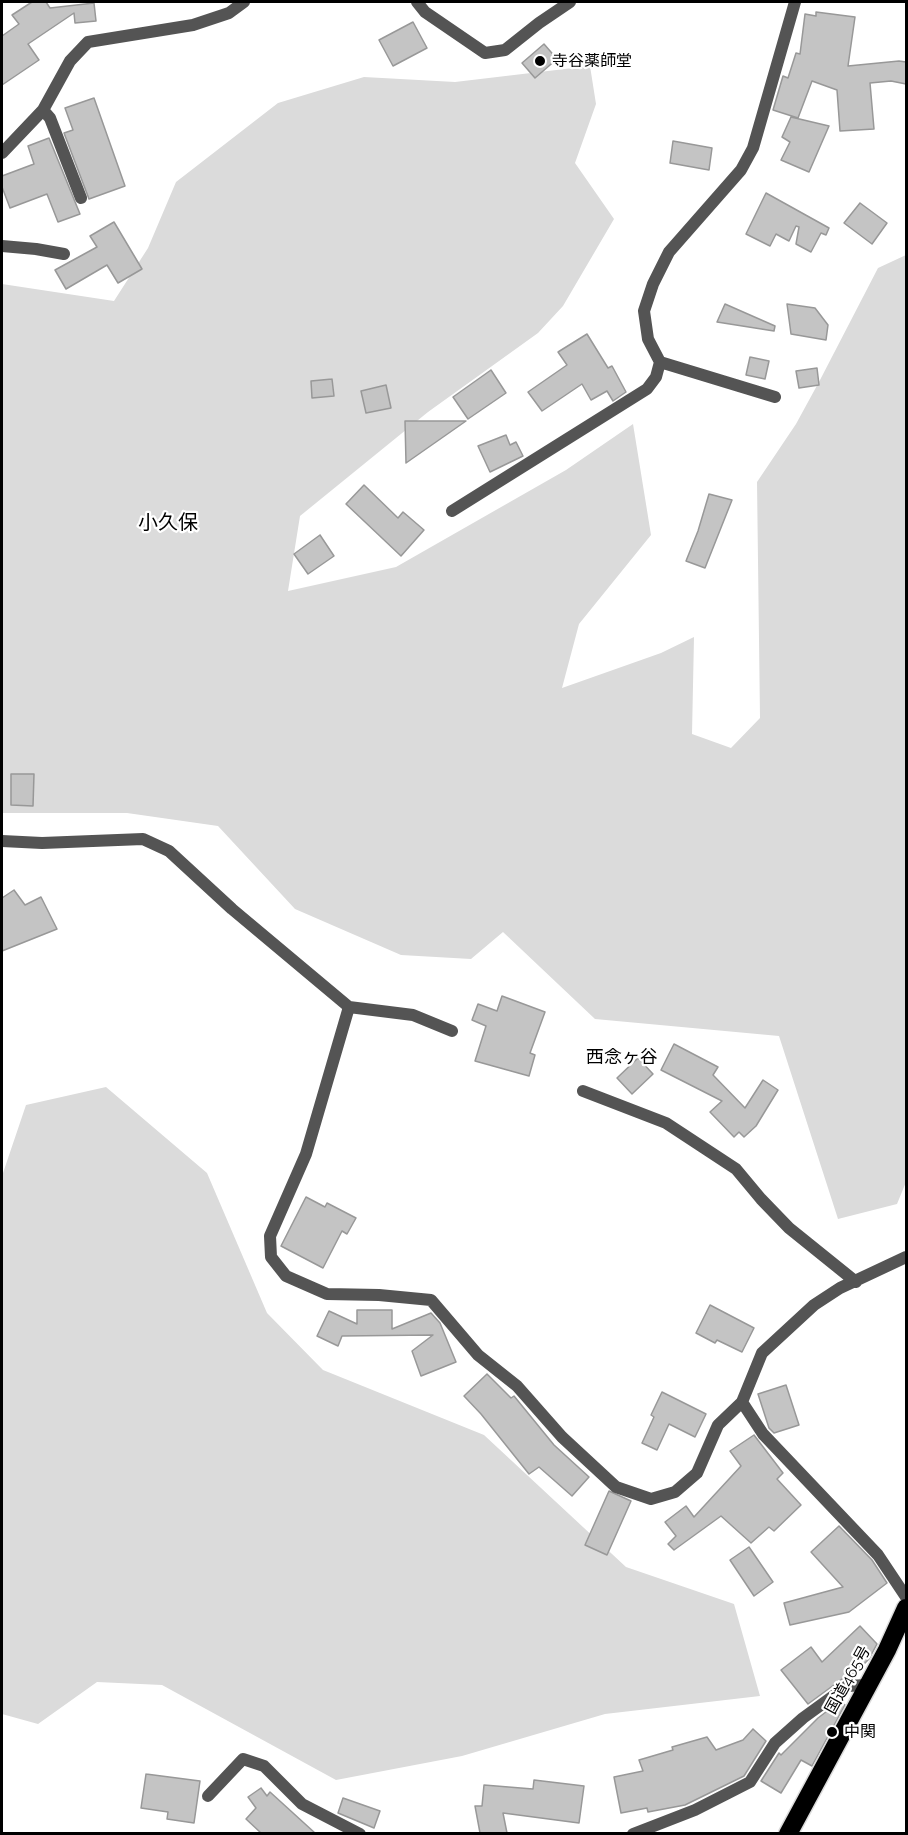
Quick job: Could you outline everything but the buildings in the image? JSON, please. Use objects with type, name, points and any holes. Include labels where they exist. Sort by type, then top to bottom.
[{"type":"highway","name":"国道465号","points":[[788,1833],[887,1650],[906,1608]]},
{"type":"street","points":[[2,153],[43,110],[70,61],[88,42],[193,25],[229,13],[244,2]]},
{"type":"street","points":[[417,2],[425,12],[485,53],[505,51],[539,23],[570,2]]},
{"type":"street","points":[[452,511],[647,389],[656,377],[660,362],[648,339],[644,311],[653,284],[669,252],[741,170],[753,147],[795,2]]},
{"type":"street","points":[[43,110],[50,118],[81,198]]},
{"type":"street","points":[[2,246],[64,254]]},
{"type":"street","points":[[660,362],[775,397]]},
{"type":"street","points":[[2,841],[42,843],[143,839],[169,851],[232,909],[349,1007],[413,1016],[452,1030]]},
{"type":"street","points":[[349,1007],[306,1154],[270,1236],[271,1257],[286,1276],[327,1294],[379,1295],[431,1300],[478,1355],[517,1386],[562,1437],[616,1487],[651,1499],[675,1491],[698,1473],[718,1425],[742,1402],[762,1353],[814,1305],[840,1288],[906,1257]]},
{"type":"street","points":[[583,1091],[666,1123],[736,1169],[789,1228],[856,1282]]},
{"type":"street","points":[[742,1402],[763,1434],[878,1555],[906,1598]]},
{"type":"street","points":[[633,1833],[695,1810],[750,1782],[775,1743],[803,1718],[847,1686],[867,1685]]},
{"type":"street","points":[[208,1796],[243,1759],[264,1766],[302,1804],[360,1833]]},
{"type":"shaded area","points":[[590,66],[596,104],[575,163],[614,219],[563,306],[538,333],[428,412],[300,516],[288,591],[396,567],[566,470],[633,424],[651,535],[579,624],[562,688],[661,653],[694,637],[692,734],[731,748],[760,718],[757,482],[796,424],[878,268],[906,255],[906,1182],[897,1204],[838,1219],[779,1036],[595,1019],[503,932],[471,959],[401,955],[295,909],[218,826],[127,813],[2,813],[2,284],[114,301],[148,248],[176,182],[278,103],[364,77],[455,82]]},
{"type":"shaded area","points":[[106,1087],[207,1173],[267,1313],[323,1370],[484,1435],[626,1567],[734,1604],[760,1696],[605,1714],[462,1756],[336,1780],[162,1685],[97,1682],[38,1724],[2,1714],[2,1176],[26,1105]]},
{"type":"place","name":"寺谷薬師堂","points":[[540,61]]},
{"type":"place","name":"中関","points":[[832,1732]]},
{"type":"district","name":"小久保","points":[[168,523]]},
{"type":"district","name":"西念ヶ谷","points":[[622,1058]]}]
